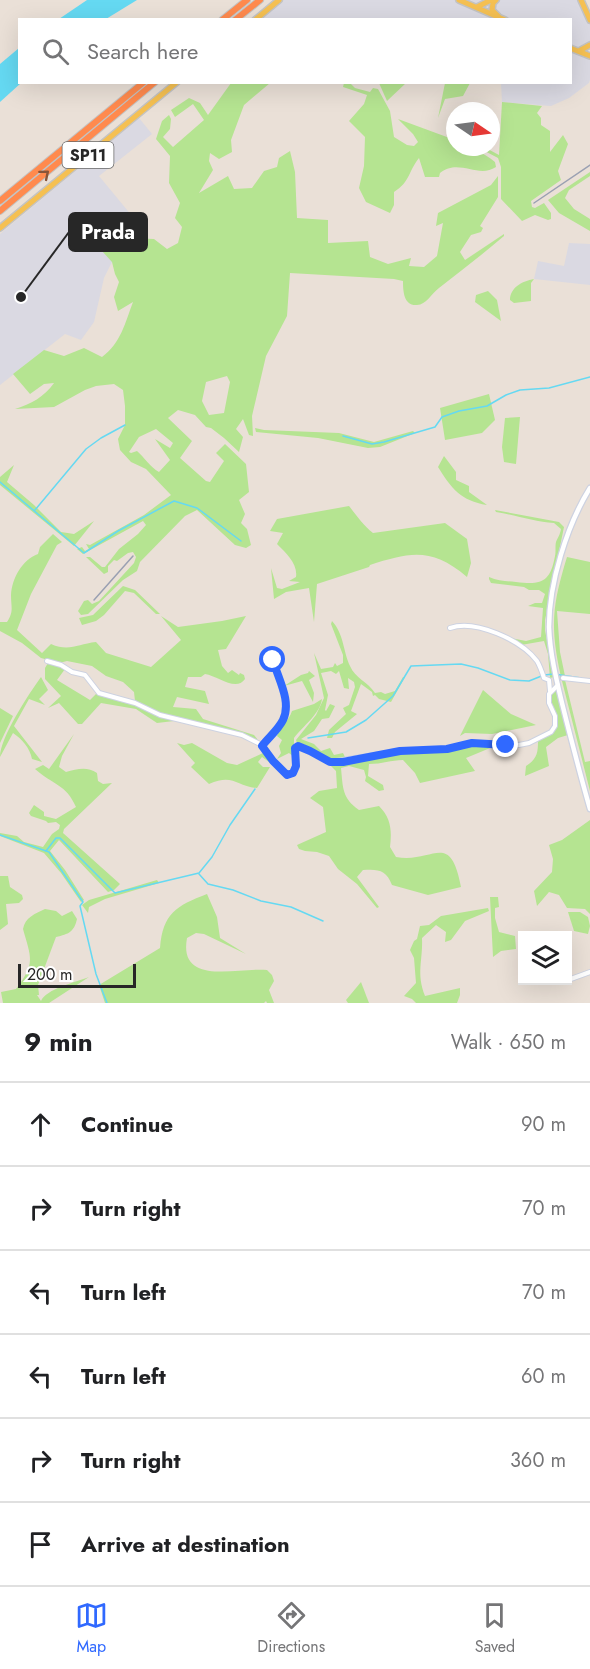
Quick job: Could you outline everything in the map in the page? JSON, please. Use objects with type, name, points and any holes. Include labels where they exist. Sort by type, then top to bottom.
[{"type":"highway","points":[[224,18],[247,0]]},
{"type":"highway","points":[[238,18],[260,0]]},
{"type":"highway","points":[[0,201],[142,84]]},
{"type":"highway","points":[[0,211],[153,84]]},
{"type":"main road","points":[[257,18],[279,0]]},
{"type":"main road","points":[[459,0],[502,18]]},
{"type":"main road","points":[[475,7],[491,0]]},
{"type":"main road","points":[[496,0],[492,9],[502,18]]},
{"type":"main road","points":[[581,0],[590,20]]},
{"type":"main road","points":[[579,51],[590,45]]},
{"type":"main road","points":[[572,49],[590,56]]},
{"type":"main road","name":"SP11","points":[[0,228],[175,84]]},
{"type":"main road","points":[[590,488],[579,507],[568,536],[552,597],[550,638],[558,685],[590,809]]},
{"type":"street","points":[[47,661],[84,675],[99,693],[135,703],[160,715],[242,735],[262,746],[287,775],[293,773],[296,766],[295,748],[298,746],[330,762],[343,762],[400,751],[447,749],[472,743],[506,745],[529,743],[551,732],[555,726],[555,716],[549,703],[551,679],[544,678],[539,663],[522,648],[495,632],[468,625],[450,628]]},
{"type":"street","points":[[262,746],[276,731],[286,710],[287,702],[273,660]]},
{"type":"street","points":[[563,678],[590,681]]},
{"type":"street","points":[[550,692],[558,685]]},
{"type":"street","points":[[572,979],[590,972]]},
{"type":"shaded area","points":[[275,0],[583,0],[590,14],[590,42],[578,53],[590,59],[590,80],[569,98],[551,106],[502,102],[501,84],[572,84],[572,18],[251,18]]},
{"type":"shaded area","points":[[139,118],[152,134],[99,176],[137,222],[116,242],[112,262],[104,278],[94,322],[81,340],[65,334],[0,385],[0,234]]},
{"type":"shaded area","points":[[569,243],[590,244],[590,285],[534,279],[538,261],[564,266]]},
{"type":"green space","points":[[230,84],[269,84],[244,105],[231,140],[232,152],[219,159],[210,153],[209,161],[213,170],[199,193],[228,176],[234,189],[252,188],[264,171],[277,167],[279,158],[290,151],[295,172],[297,218],[328,220],[328,243],[368,241],[370,257],[388,264],[411,258],[409,266],[424,267],[437,256],[443,223],[436,226],[438,213],[491,185],[498,176],[498,197],[480,226],[483,228],[481,232],[471,235],[460,252],[465,260],[504,234],[504,236],[420,304],[413,305],[407,301],[403,281],[290,273],[287,316],[266,356],[252,416],[253,436],[249,435],[243,419],[236,429],[243,437],[239,452],[211,428],[206,427],[195,415],[178,410],[168,418],[192,441],[180,458],[206,481],[210,482],[224,461],[216,453],[225,444],[246,464],[249,492],[239,500],[245,514],[241,523],[247,529],[251,545],[246,548],[235,545],[197,510],[185,516],[140,562],[137,571],[123,580],[88,614],[81,615],[78,611],[84,601],[88,600],[92,604],[99,601],[134,563],[136,557],[133,552],[117,561],[114,560],[108,566],[108,572],[104,574],[86,557],[90,557],[105,567],[119,549],[146,525],[143,521],[83,554],[77,549],[82,547],[85,551],[89,549],[86,544],[90,545],[144,515],[171,495],[146,469],[131,462],[120,450],[118,439],[125,425],[123,390],[114,384],[96,386],[54,407],[15,409],[37,399],[54,383],[44,384],[30,394],[13,374],[44,350],[64,356],[84,348],[102,357],[114,345],[122,332],[133,302],[118,311],[114,297],[119,282],[112,262],[92,240],[116,242],[123,235],[131,238],[154,239],[167,249],[178,243],[182,227],[175,218],[180,203],[169,183],[170,156],[156,139],[162,121],[169,115],[170,129],[163,137],[173,147],[204,120],[193,104],[175,117],[171,110],[189,98],[200,103],[208,115]],"holes":[[[227,376],[230,382],[224,413],[209,415],[202,401],[206,382]],[[156,429],[173,443],[170,448],[155,439],[170,460],[159,472],[137,451],[129,452],[139,437]]]},
{"type":"green space","points":[[344,84],[351,84],[355,88],[370,92],[373,88],[378,89],[390,111],[394,137],[407,145],[414,146],[418,142],[398,119],[446,137],[446,156],[486,156],[495,162],[496,167],[482,171],[454,167],[440,173],[439,177],[425,177],[419,158],[406,181],[394,192],[394,205],[390,213],[366,202],[359,188],[364,166],[365,137],[349,121],[364,104],[367,95],[343,87]]},
{"type":"green space","points":[[380,84],[405,84],[387,101]]},
{"type":"green space","points":[[445,84],[469,84],[463,96],[445,99],[438,118]]},
{"type":"green space","points":[[502,102],[542,106],[537,113],[541,118],[541,125],[550,131],[550,152],[563,135],[568,144],[558,171],[561,180],[531,201],[532,207],[535,208],[544,203],[551,213],[551,219],[535,215],[522,221],[501,199],[501,167],[498,158],[494,156],[500,156]]},
{"type":"green space","points":[[590,172],[590,176],[569,190],[565,198],[574,209],[590,219],[590,231],[559,213],[548,200]]},
{"type":"green space","points":[[534,279],[531,283],[531,301],[514,303],[510,300],[512,292],[518,286]]},
{"type":"green space","points":[[488,291],[497,300],[501,321],[475,302],[476,295]]},
{"type":"green space","points":[[489,394],[495,420],[482,433],[445,440],[440,408]]},
{"type":"green space","points":[[520,417],[516,464],[504,462],[502,447],[505,418]]},
{"type":"green space","points":[[255,428],[339,433],[374,442],[413,431],[415,433],[380,447],[368,448],[318,438],[256,432]]},
{"type":"green space","points":[[444,456],[456,472],[456,480],[469,486],[469,492],[487,505],[463,497],[452,487],[438,467]]},
{"type":"green space","points":[[14,465],[7,482],[61,532],[74,534],[94,521],[74,546],[0,485],[0,477]]},
{"type":"green space","points":[[349,506],[373,533],[445,523],[467,539],[471,563],[467,577],[443,561],[420,555],[409,555],[370,565],[317,584],[314,622],[309,588],[286,592],[274,599],[271,568],[277,588],[282,589],[300,582],[289,581],[296,577],[296,572],[291,559],[277,544],[283,533],[270,531],[277,519]]},
{"type":"green space","points":[[495,510],[559,522],[564,527],[545,620],[554,677],[550,678],[548,654],[544,641],[521,645],[505,637],[526,641],[541,637],[543,608],[528,606],[542,603],[545,594],[539,590],[491,583],[489,577],[525,583],[543,580],[553,565],[556,542],[561,529],[554,523]]},
{"type":"green space","points":[[53,534],[62,542],[57,545],[31,594],[17,630],[42,653],[51,644],[68,647],[96,642],[106,653],[151,667],[181,640],[161,616],[178,627],[246,616],[226,649],[218,650],[222,666],[228,673],[232,670],[239,675],[240,673],[244,675],[245,679],[241,683],[232,684],[205,674],[201,677],[188,677],[185,687],[205,691],[209,704],[177,697],[173,707],[196,709],[203,719],[254,735],[258,740],[242,733],[160,714],[135,701],[134,692],[123,682],[106,676],[92,666],[67,661],[59,663],[41,658],[22,643],[0,631],[0,622],[7,622],[11,615],[12,589],[19,570],[38,554],[40,547]]},
{"type":"green space","points":[[567,557],[590,562],[590,614],[557,611],[560,652],[565,676],[561,677],[555,644],[554,616],[558,589]]},
{"type":"green space","points":[[123,586],[135,590],[160,614],[156,614],[134,593],[125,591],[104,615],[96,621],[82,625],[79,618],[93,615]]},
{"type":"green space","points":[[332,621],[339,631],[352,670],[375,693],[385,694],[395,691],[405,677],[391,702],[373,696],[372,692],[361,684],[351,711],[357,714],[335,732],[332,738],[327,738],[329,730],[346,714],[343,708],[349,705],[355,687],[354,682],[348,678],[349,689],[344,688],[339,671],[336,674],[331,671],[321,673],[328,695],[325,710],[330,704],[335,706],[329,718],[322,719],[314,731],[301,739],[314,744],[321,751],[330,748],[334,755],[343,753],[346,759],[330,762],[303,744],[297,743],[296,740],[316,715],[324,698],[314,653],[321,669],[333,667],[335,663],[337,666],[343,663],[343,655],[331,624]]},
{"type":"green space","points":[[48,663],[65,669],[57,680],[90,700],[96,694],[134,704],[159,717],[174,721],[157,723],[136,709],[101,703],[82,724],[78,724],[59,703],[48,708],[61,696],[45,679],[45,668]]},
{"type":"green space","points":[[309,671],[315,676],[309,680],[314,693],[313,702],[302,681],[284,686]]},
{"type":"green space","points":[[41,677],[48,690],[39,699],[45,705],[29,699],[14,726],[42,762],[32,759],[25,744],[13,733],[0,757],[10,727]]},
{"type":"green space","points":[[565,680],[585,762],[590,761],[590,791],[562,681]]},
{"type":"green space","points":[[483,690],[511,714],[536,725],[492,734],[465,733],[460,736]]},
{"type":"green space","points":[[554,691],[558,694],[568,735],[558,738],[546,747],[549,766],[525,776],[526,766],[533,761],[536,755],[538,741],[557,724],[551,695]]},
{"type":"green space","points":[[322,699],[315,715],[294,738],[294,757],[289,753],[277,759],[281,753],[279,746],[282,740],[277,736],[292,711]]},
{"type":"green space","points":[[0,708],[13,716],[0,743]]},
{"type":"green space","points":[[74,734],[62,756],[59,767],[66,772],[89,769],[97,773],[98,781],[103,784],[112,783],[64,829],[63,833],[120,884],[108,892],[59,840],[50,851],[84,900],[81,902],[44,853],[0,836],[0,833],[17,836],[24,842],[43,847],[60,825],[31,816],[29,813],[34,805],[44,812],[44,816],[56,819],[76,807],[63,789],[35,769],[43,765],[49,769]]},
{"type":"green space","points":[[177,743],[184,745],[192,743],[227,763],[237,765],[263,753],[270,761],[262,757],[258,762],[263,767],[270,767],[257,788],[229,780],[209,784],[191,767],[195,763]]},
{"type":"green space","points":[[469,745],[495,746],[466,758],[475,771],[420,783],[415,773],[403,760],[369,764],[368,776],[383,785],[384,790],[379,791],[365,781],[364,770],[349,766],[341,768],[344,792],[353,806],[359,810],[379,806],[386,815],[391,830],[390,847],[396,857],[445,854],[457,869],[461,887],[428,895],[392,885],[384,873],[363,870],[357,877],[379,907],[377,908],[357,884],[338,869],[329,856],[299,849],[297,845],[326,832],[323,807],[310,798],[319,791],[337,788],[336,771],[329,764],[399,753],[446,751]]},
{"type":"green space","points":[[590,820],[590,914],[585,909],[567,908],[559,895],[549,892],[537,906],[534,891],[552,872],[553,859],[549,845],[562,840]]},
{"type":"green space","points":[[0,876],[8,876],[10,887],[22,895],[23,899],[19,903],[6,904],[8,924],[0,930]]},
{"type":"green space","points":[[157,880],[159,883],[105,899],[89,907],[88,913],[82,905],[89,900]]},
{"type":"green space","points":[[207,894],[217,917],[220,938],[246,954],[204,934],[196,933],[187,938],[187,953],[192,963],[201,969],[214,971],[267,970],[274,981],[269,990],[274,1003],[266,1001],[264,1003],[105,1003],[99,985],[160,948],[164,926],[173,912]]},
{"type":"green space","points":[[490,897],[498,897],[499,907],[495,908],[495,918],[499,932],[515,936],[516,949],[501,951],[493,957]]},
{"type":"green space","points":[[488,908],[489,911],[465,921],[451,940],[445,942],[446,932],[436,925],[422,938],[420,974],[425,996],[460,988],[457,1003],[416,1003],[404,996],[416,983],[414,958],[410,950],[417,939],[420,926],[429,925],[441,916]]},
{"type":"green space","points":[[45,909],[56,911],[62,916],[72,911],[77,919],[70,932],[56,937],[38,985],[39,995],[37,995],[41,1001],[55,989],[89,977],[49,1003],[3,1003],[1,992],[16,989],[29,966],[30,954],[24,925],[31,916]]},
{"type":"green space","points":[[568,912],[580,912],[588,917],[590,926],[588,934],[574,931]]},
{"type":"green space","points":[[361,982],[369,1003],[348,1003],[346,1000]]},
{"type":"water","points":[[87,0],[137,0],[108,18],[60,18]]},
{"type":"water","points":[[18,49],[18,84],[20,84],[0,102],[0,64]]},
{"type":"waterway","points":[[343,436],[372,444],[384,442],[435,427],[442,417],[487,406],[520,390],[549,388],[590,377]]},
{"type":"waterway","points":[[35,510],[86,449],[125,425]]},
{"type":"waterway","points":[[0,482],[84,553],[118,531],[174,501],[197,508],[241,541]]},
{"type":"waterway","points":[[308,738],[346,732],[366,720],[393,696],[411,666],[461,664],[510,680],[529,681],[554,674],[581,678]]},
{"type":"waterway","points":[[46,851],[56,838],[60,838],[115,893],[199,873],[212,857],[230,825],[255,789]]},
{"type":"waterway","points":[[0,835],[49,852],[83,902],[80,906],[96,974],[107,1003]]},
{"type":"waterway","points":[[199,874],[208,884],[233,890],[261,901],[291,907],[323,921]]},
{"type":"tunnel","points":[[554,679],[563,678]]},
{"type":"railway","points":[[534,203],[590,165]]},
{"type":"railway","points":[[94,600],[133,556]]},
{"type":"place","name":"Prada","points":[[21,297]]},
{"type":"route","points":[[273,660],[287,702],[286,710],[276,731],[262,746],[287,775],[293,773],[296,766],[295,748],[298,746],[330,762],[343,762],[400,751],[447,749],[472,743],[506,745]]}]
